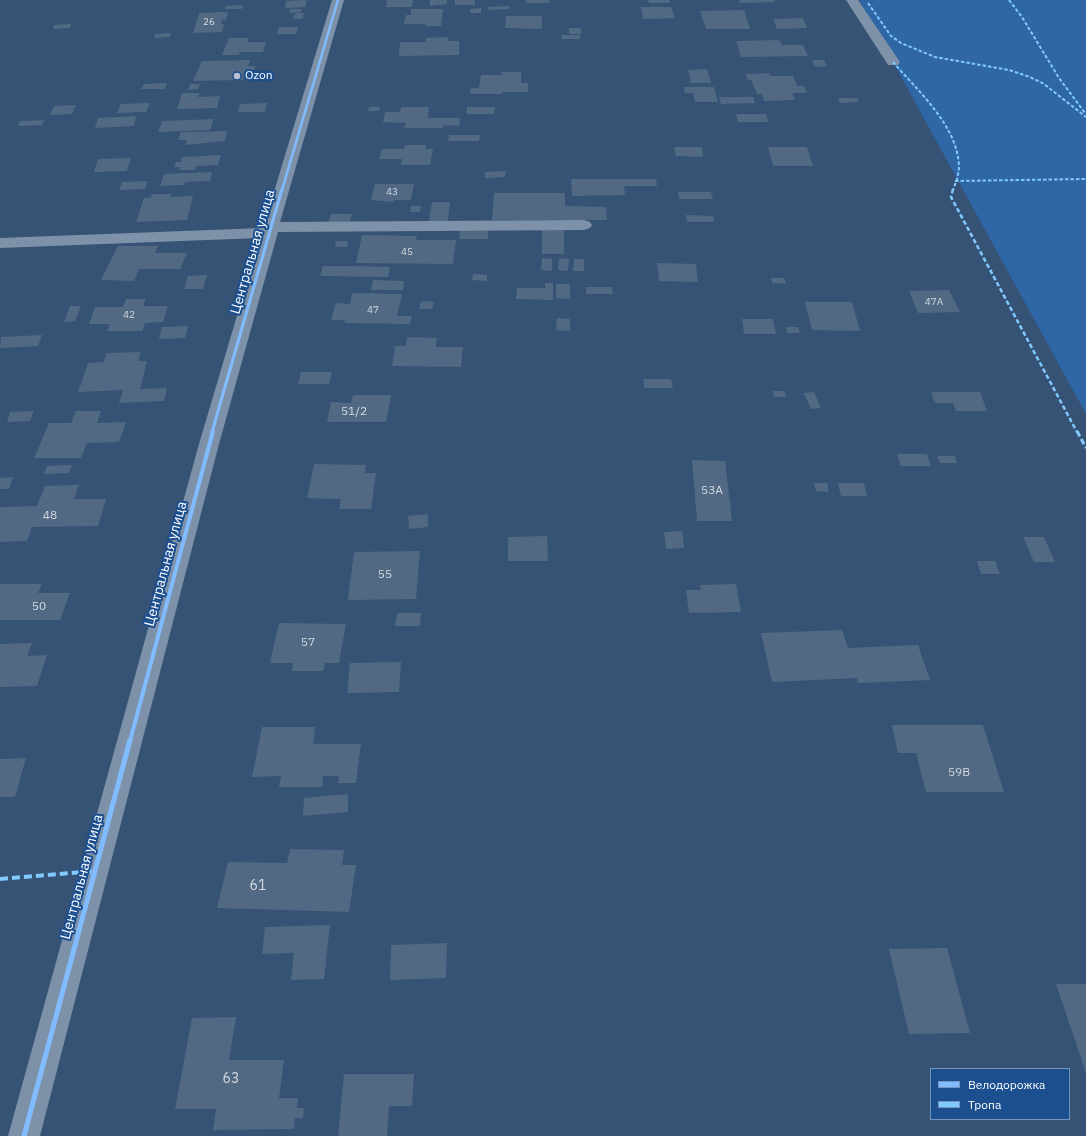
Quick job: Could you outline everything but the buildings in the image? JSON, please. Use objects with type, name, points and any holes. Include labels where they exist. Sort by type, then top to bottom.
[{"type":"street","name":"Центральная улица","points":[[24,1136],[207,451],[315,73],[338,0]]},
{"type":"street","points":[[852,0],[893,62]]},
{"type":"street","points":[[0,243],[270,230],[584,225]]},
{"type":"shaded area","points":[[859,0],[1086,0],[1086,414]]},
{"type":"marked path","points":[[1009,0],[1022,17],[1059,78],[1085,113]]},
{"type":"marked path","points":[[868,3],[891,36],[901,43],[935,57],[1009,70],[1030,77],[1044,84],[1086,117]]},
{"type":"marked path","points":[[893,62],[935,111],[953,139],[958,154],[959,167],[951,197],[1086,448]]},
{"type":"marked path","points":[[955,181],[1053,178],[1086,179]]},
{"type":"marked path","points":[[0,879],[95,871]]},
{"type":"cycle path","points":[[24,1136],[209,444],[315,73],[338,0]]},
{"type":"place","name":"Ozon","points":[[237,76]]}]
